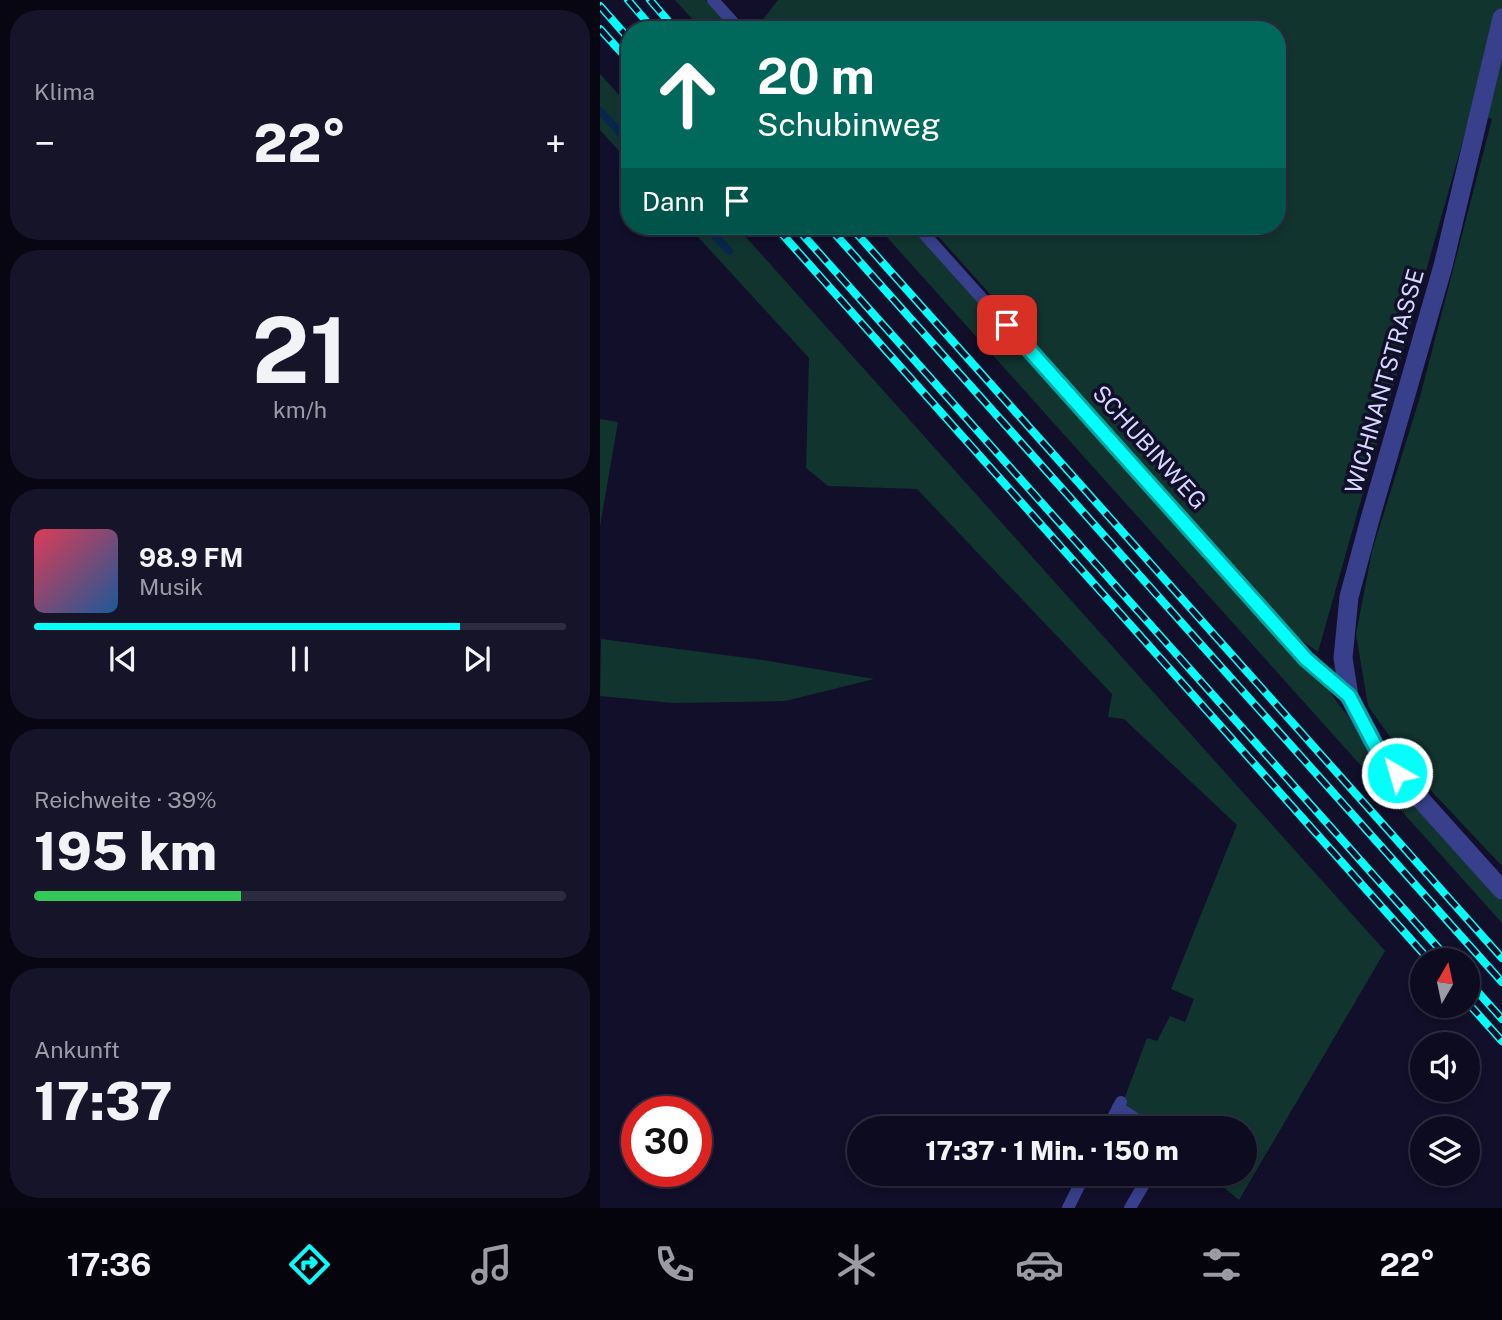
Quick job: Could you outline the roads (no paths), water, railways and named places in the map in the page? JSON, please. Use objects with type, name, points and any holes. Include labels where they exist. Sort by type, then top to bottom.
[{"type":"street","name":"WICHNANTSTRASSE","points":[[1502,18],[1444,266],[1349,597],[1343,658],[1349,696],[1379,753],[1502,890]]},
{"type":"lane","points":[[713,0],[732,21]]},
{"type":"lane","name":"SCHUBINWEG","points":[[925,235],[1306,659],[1349,696]]},
{"type":"lane","points":[[1113,1116],[1119,1104],[1134,1116]]},
{"type":"lane","points":[[1068,1208],[1079,1186]]},
{"type":"lane","points":[[1130,1208],[1143,1186]]},
{"type":"waterway","points":[[600,111],[621,133]]},
{"type":"waterway","points":[[714,235],[729,251]]},
{"type":"railway","points":[[628,0],[646,21]]},
{"type":"railway","points":[[650,0],[668,21]]},
{"type":"railway","points":[[600,6],[621,30]]},
{"type":"railway","points":[[600,29],[621,52]]},
{"type":"railway","points":[[783,235],[1418,948]]},
{"type":"railway","points":[[803,235],[1438,948]]},
{"type":"railway","points":[[836,235],[1502,982]]},
{"type":"railway","points":[[858,235],[1502,958]]},
{"type":"railway","points":[[1480,994],[1502,1019]]},
{"type":"railway","points":[[1480,1016],[1502,1041]]}]
